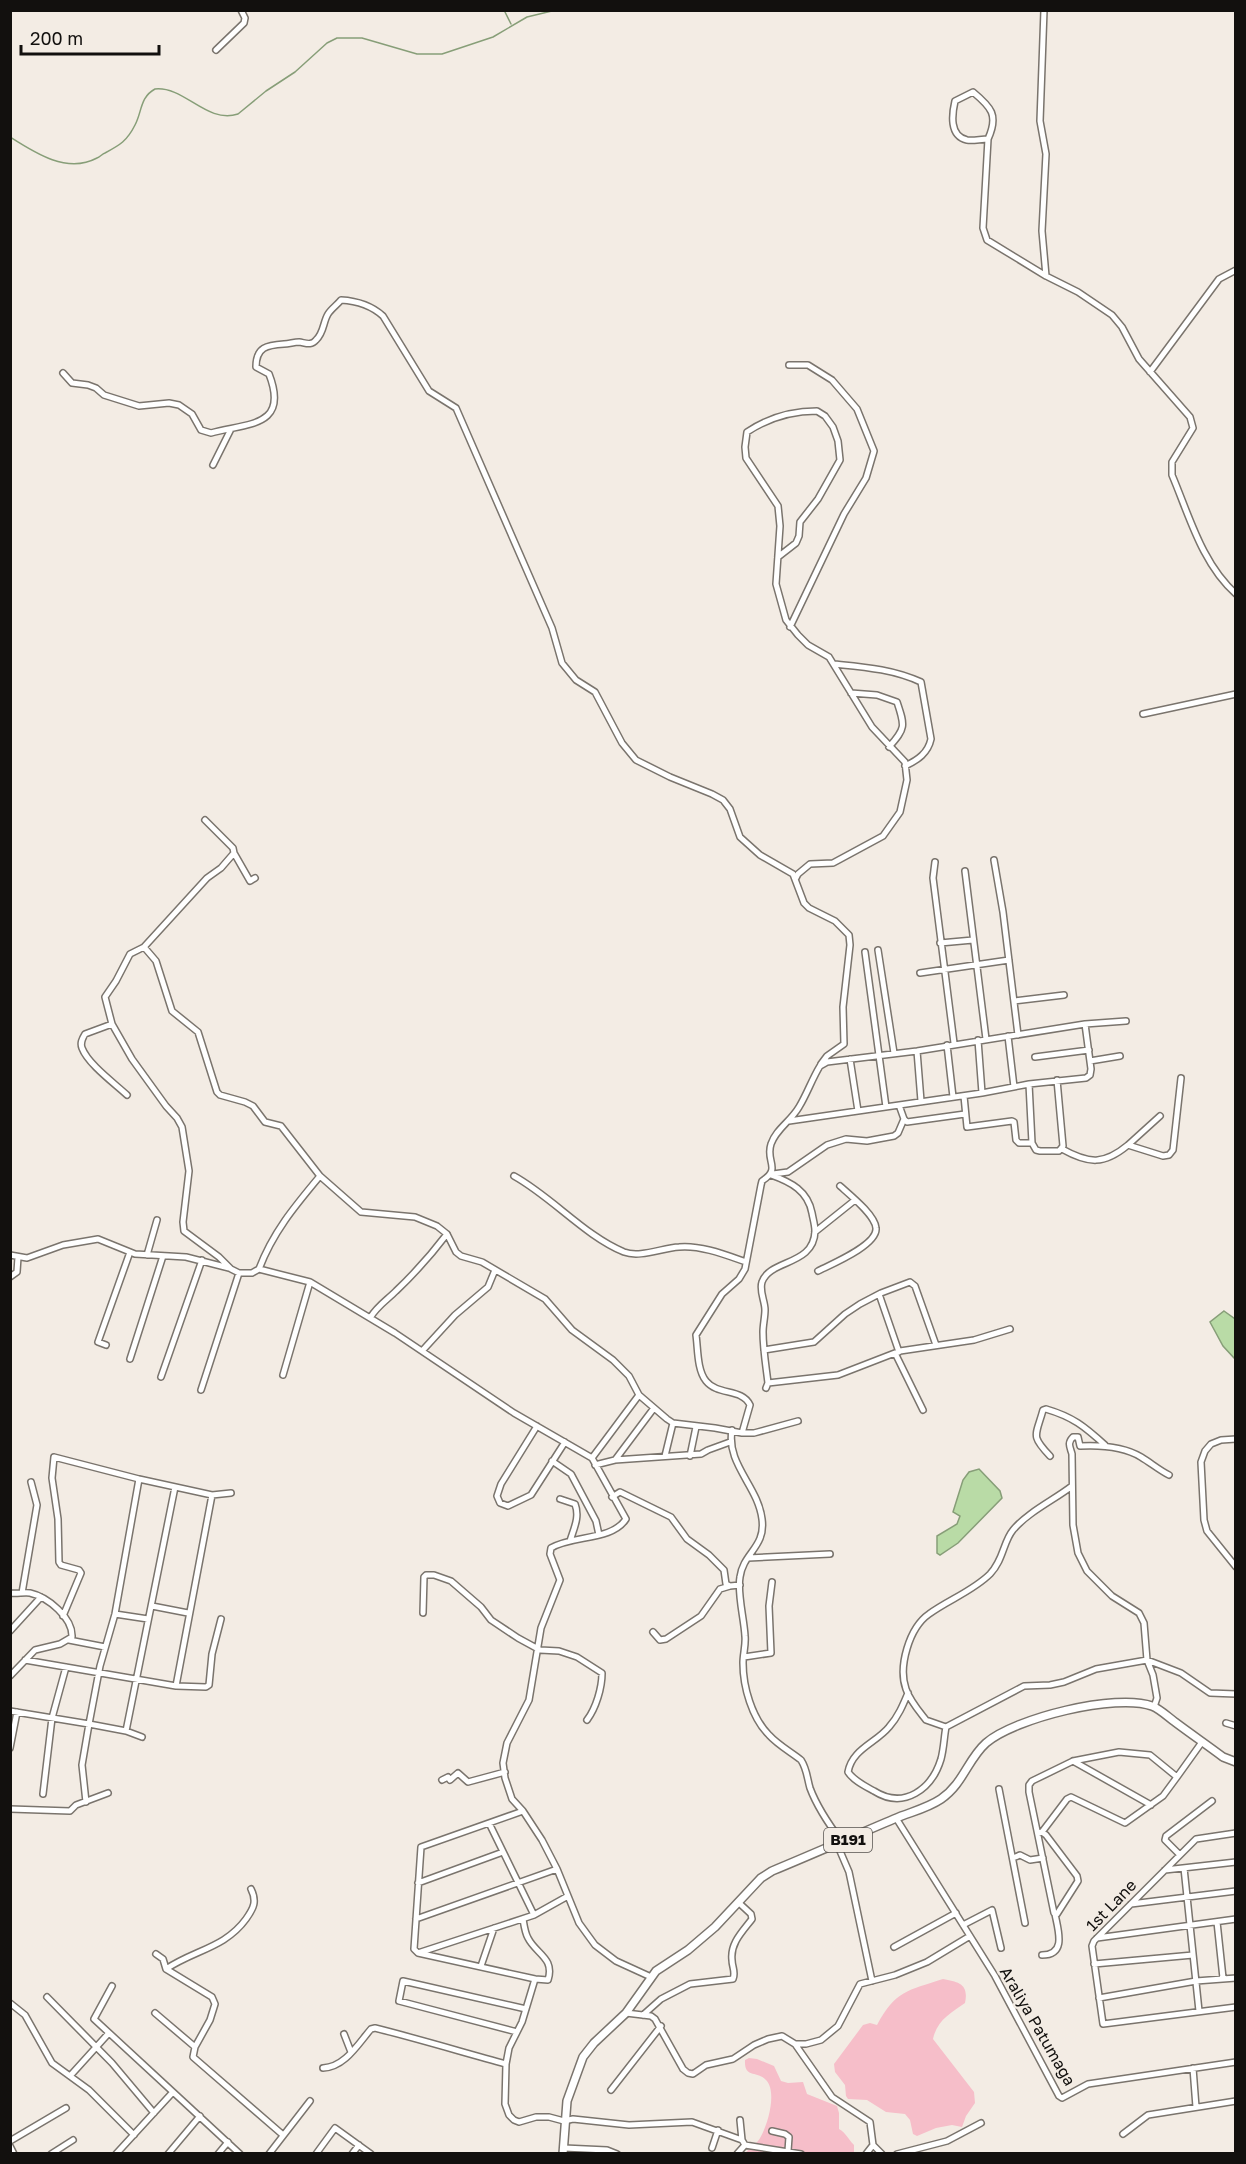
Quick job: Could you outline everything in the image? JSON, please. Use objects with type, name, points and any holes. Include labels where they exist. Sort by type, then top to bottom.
[{"type":"main road","name":"B191","points":[[563,2151],[564,2121],[569,2091],[583,2057],[594,2043],[626,2013],[656,1971],[688,1950],[715,1927],[762,1878],[772,1871],[896,1818],[921,1810],[942,1799],[966,1773],[976,1754],[1004,1731],[1042,1717],[1092,1706],[1132,1703],[1154,1707],[1223,1757],[1236,1762]]},
{"type":"street","points":[[216,50],[244,23],[242,10]]},
{"type":"street","points":[[1044,10],[1040,121],[1046,154],[1042,231],[1046,276]]},
{"type":"street","points":[[987,139],[966,140],[958,134],[951,117],[955,101],[973,92],[989,105],[994,126],[987,139],[983,228],[987,240],[1046,276],[1078,292],[1112,315],[1122,327],[1139,359],[1193,422],[1191,434],[1172,462],[1172,475],[1205,552],[1222,581],[1236,594]]},
{"type":"street","points":[[1150,372],[1219,279],[1236,270]]},
{"type":"street","points":[[63,373],[72,384],[88,385],[104,395],[139,406],[169,403],[179,405],[192,414],[201,430],[207,432],[231,429],[256,423],[270,414],[273,404],[273,388],[269,374],[256,367],[259,352],[276,344],[294,342],[308,345],[315,342],[324,329],[327,316],[341,300],[374,307],[383,316],[429,391],[456,408],[552,628],[562,663],[576,680],[595,692],[622,743],[636,760],[723,800],[730,809],[740,837],[760,855],[788,870],[796,878],[804,903],[809,908],[835,921],[849,935],[850,945],[843,1007],[844,1044],[827,1056],[799,1109],[777,1133],[771,1144],[773,1171],[771,1175]]},
{"type":"street","points":[[789,365],[808,365],[832,380],[857,409],[874,451],[866,478],[844,513],[790,627]]},
{"type":"street","points":[[778,557],[796,543],[800,522],[818,499],[840,460],[838,441],[833,427],[825,416],[817,411],[778,417],[760,423],[747,432],[746,458],[778,506],[780,526],[776,584],[786,620],[808,645],[829,657],[872,727],[905,762],[906,788],[900,812],[883,836],[833,863],[810,864],[796,878]]},
{"type":"street","points":[[213,465],[231,429]]},
{"type":"street","points":[[834,664],[884,669],[907,675],[921,682],[931,739],[929,747],[922,756],[905,766]]},
{"type":"street","points":[[851,693],[877,694],[897,702],[904,722],[903,730],[889,747]]},
{"type":"street","points":[[1143,714],[1236,694]]},
{"type":"street","points":[[205,820],[234,848],[234,853],[250,881],[255,878]]},
{"type":"street","points":[[231,1269],[184,1231],[189,1171],[182,1128],[177,1118],[166,1107],[132,1059],[112,1024],[105,998],[106,992],[116,981],[130,954],[144,946],[207,878],[221,868],[234,853]]},
{"type":"street","points":[[994,860],[1018,1035]]},
{"type":"street","points":[[935,862],[933,878],[954,1043]]},
{"type":"street","points":[[964,871],[986,1039]]},
{"type":"street","points":[[940,943],[973,940]]},
{"type":"street","points":[[144,946],[156,961],[172,1011],[198,1032],[217,1092],[253,1106],[265,1122],[280,1126],[320,1176],[361,1212],[415,1217],[437,1226],[447,1234],[456,1252],[461,1256],[482,1262],[545,1299],[572,1330],[621,1368],[639,1395],[673,1423],[754,1433],[798,1421]]},
{"type":"street","points":[[878,950],[894,1053]]},
{"type":"street","points":[[865,952],[886,1107]]},
{"type":"street","points":[[920,974],[1009,960]]},
{"type":"street","points":[[1014,1001],[1064,995]]},
{"type":"street","points":[[820,1066],[827,1062],[917,1051],[954,1043],[1085,1024],[1126,1021]]},
{"type":"street","points":[[112,1024],[85,1034],[81,1041],[82,1048],[99,1069],[127,1095]]},
{"type":"street","points":[[788,1121],[964,1096],[1056,1080],[1086,1078],[1090,1075],[1090,1061],[1085,1024]]},
{"type":"street","points":[[1008,1036],[1014,1087]]},
{"type":"street","points":[[978,1040],[982,1093]]},
{"type":"street","points":[[946,1045],[953,1097]]},
{"type":"street","points":[[1035,1057],[1089,1050]]},
{"type":"street","points":[[917,1051],[921,1101]]},
{"type":"street","points":[[1090,1061],[1120,1056]]},
{"type":"street","points":[[850,1059],[858,1111]]},
{"type":"street","points":[[1128,1145],[1163,1156],[1169,1155],[1173,1150],[1180,1078]]},
{"type":"street","points":[[1056,1080],[1062,1149]]},
{"type":"street","points":[[1029,1084],[1032,1143],[1040,1152],[1062,1149],[1081,1159],[1091,1161],[1116,1155],[1160,1116]]},
{"type":"street","points":[[964,1096],[968,1127],[1012,1121],[1016,1140],[1019,1143],[1032,1143]]},
{"type":"street","points":[[899,1105],[907,1122],[966,1114]]},
{"type":"street","points":[[742,1433],[749,1403],[742,1395],[717,1389],[708,1383],[700,1365],[696,1335],[722,1294],[739,1279],[746,1262],[762,1181],[771,1175],[788,1172],[827,1145],[846,1139],[867,1140],[894,1136],[898,1133],[904,1119]]},
{"type":"street","points":[[771,1175],[786,1180],[805,1195],[810,1203],[815,1232],[810,1247],[802,1256],[769,1273],[762,1282],[767,1385],[837,1375],[897,1353],[936,1345],[974,1341],[1010,1329]]},
{"type":"street","points":[[10,1255],[27,1258],[63,1245],[98,1239],[130,1252],[202,1260],[239,1273],[252,1273],[259,1269],[268,1246],[283,1223],[320,1176]]},
{"type":"street","points":[[514,1176],[531,1186],[597,1237],[626,1252],[636,1254],[681,1247],[716,1252],[746,1262]]},
{"type":"street","points":[[819,1271],[867,1244],[876,1234],[876,1227],[871,1217],[840,1186]]},
{"type":"street","points":[[815,1232],[855,1200]]},
{"type":"street","points":[[147,1255],[157,1220]]},
{"type":"street","points":[[370,1318],[376,1307],[392,1295],[429,1259],[447,1234]]},
{"type":"street","points":[[106,1345],[98,1342],[130,1252]]},
{"type":"street","points":[[130,1359],[163,1256]]},
{"type":"street","points":[[10,1277],[16,1272],[18,1257]]},
{"type":"street","points":[[161,1377],[202,1260]]},
{"type":"street","points":[[259,1269],[310,1282],[537,1426],[592,1458],[626,1519],[620,1527],[587,1539],[562,1542],[551,1548],[550,1554],[560,1580],[547,1609],[537,1648],[530,1700],[507,1743],[503,1763],[512,1799],[523,1811],[557,1869],[579,1923],[595,1945],[616,1961],[651,1977]]},
{"type":"street","points":[[422,1351],[455,1315],[488,1287],[495,1270]]},
{"type":"street","points":[[201,1390],[239,1273]]},
{"type":"street","points":[[283,1375],[310,1282]]},
{"type":"street","points":[[764,1350],[814,1342],[844,1314],[879,1294],[910,1282],[913,1283],[936,1345]]},
{"type":"street","points":[[879,1294],[897,1353],[923,1410]]},
{"type":"street","points":[[592,1458],[639,1395]]},
{"type":"street","points":[[615,1460],[654,1408]]},
{"type":"street","points":[[1050,1456],[1036,1441],[1043,1410],[1046,1409],[1065,1415],[1084,1426],[1106,1446]]},
{"type":"street","points":[[665,1456],[673,1423]]},
{"type":"street","points":[[537,1426],[501,1484],[497,1496],[500,1503],[508,1506],[531,1495],[565,1442]]},
{"type":"street","points":[[690,1456],[696,1427]]},
{"type":"street","points":[[732,1430],[730,1442],[746,1482],[756,1496],[762,1520],[762,1537],[745,1561],[739,1577],[746,1638],[744,1657],[746,1692],[756,1716],[768,1735],[801,1760],[805,1766],[811,1790],[840,1843],[849,1872],[872,1981]]},
{"type":"street","points":[[1154,1707],[1157,1698],[1153,1675],[1147,1660],[1144,1623],[1139,1613],[1106,1591],[1088,1571],[1078,1553],[1073,1525],[1070,1440],[1078,1437],[1080,1446],[1106,1446],[1140,1456],[1169,1475]]},
{"type":"street","points":[[1236,1439],[1221,1440],[1211,1444],[1201,1462],[1204,1520],[1207,1531],[1236,1567]]},
{"type":"street","points":[[595,1465],[615,1460],[690,1456],[730,1442]]},
{"type":"street","points":[[63,1616],[81,1573],[59,1562],[57,1509],[52,1478],[54,1456],[212,1496],[231,1493]]},
{"type":"street","points":[[552,1461],[571,1474],[596,1521],[599,1535]]},
{"type":"street","points":[[86,1802],[82,1765],[88,1724],[98,1673],[115,1614],[139,1479]]},
{"type":"street","points":[[22,1593],[37,1505],[31,1482]]},
{"type":"street","points":[[1072,1486],[1014,1528],[1008,1537],[1003,1556],[985,1578],[926,1616],[917,1627],[903,1674],[908,1693],[926,1720],[946,1727],[1024,1686],[1050,1685],[1096,1669],[1147,1660],[1181,1673],[1210,1693],[1236,1694]]},
{"type":"street","points":[[126,1731],[175,1487]]},
{"type":"street","points":[[612,1497],[620,1492],[671,1517],[687,1539],[709,1555],[724,1570],[726,1584],[730,1586]]},
{"type":"street","points":[[176,1686],[212,1496]]},
{"type":"street","points":[[560,1499],[575,1504],[578,1511],[570,1541]]},
{"type":"street","points":[[748,1558],[830,1554]]},
{"type":"street","points":[[423,1613],[424,1577],[434,1575],[451,1581],[481,1607],[491,1620],[540,1650],[559,1651],[577,1657],[602,1673],[593,1712],[587,1720]]},
{"type":"street","points":[[744,1657],[771,1653],[769,1606],[772,1582]]},
{"type":"street","points":[[653,1632],[660,1640],[666,1639],[701,1616],[720,1589],[740,1585]]},
{"type":"street","points":[[10,1593],[29,1593],[41,1597],[63,1616],[73,1633],[69,1640],[35,1650],[10,1676]]},
{"type":"street","points":[[10,1631],[41,1597]]},
{"type":"street","points":[[152,1606],[188,1613]]},
{"type":"street","points":[[115,1614],[148,1619]]},
{"type":"street","points":[[25,1660],[136,1680],[198,1688],[209,1685],[212,1654],[221,1619]]},
{"type":"street","points":[[69,1640],[105,1647]]},
{"type":"street","points":[[43,1794],[52,1718],[66,1667]]},
{"type":"street","points":[[908,1693],[888,1728],[864,1746],[854,1758],[848,1772],[852,1777],[880,1795],[894,1800],[903,1799],[923,1790],[940,1760],[946,1727]]},
{"type":"street","points":[[10,1748],[14,1712],[126,1731],[142,1737]]},
{"type":"street","points":[[1226,1723],[1236,1726]]},
{"type":"street","points":[[1040,1832],[1071,1797],[1125,1822],[1163,1796],[1202,1742]]},
{"type":"street","points":[[1042,1955],[1058,1950],[1060,1944],[1040,1832],[1029,1785],[1032,1781],[1073,1761],[1106,1753],[1139,1753],[1153,1757],[1177,1777]]},
{"type":"street","points":[[1073,1761],[1151,1805]]},
{"type":"street","points":[[442,1780],[448,1777],[450,1780],[458,1773],[468,1782],[505,1772]]},
{"type":"street","points":[[999,1789],[1025,1923]]},
{"type":"street","points":[[10,1809],[69,1811],[76,1805],[108,1793]]},
{"type":"street","points":[[1179,1854],[1165,1840],[1166,1836],[1212,1801]]},
{"type":"street","points":[[523,1811],[421,1847],[414,1949],[418,1953],[535,1979],[549,1979],[549,1966],[545,1956],[528,1939],[523,1919]]},
{"type":"street","name":"Araliya Patumaga","points":[[896,1818],[995,1976],[1059,2096],[1062,2097],[1088,2084],[1236,2062]]},
{"type":"street","points":[[489,1823],[534,1915]]},
{"type":"street","points":[[1040,1832],[1077,1876],[1078,1881],[1060,1912],[1055,1914]]},
{"type":"street","name":"1st Lane","points":[[1236,1833],[1196,1839],[1097,1938],[1092,1946],[1103,2024],[1236,2007]]},
{"type":"street","points":[[418,1883],[503,1852]]},
{"type":"street","points":[[1013,1858],[1020,1855],[1030,1860],[1043,1858]]},
{"type":"street","points":[[1165,1870],[1236,1862]]},
{"type":"street","points":[[1184,1868],[1199,2012]]},
{"type":"street","points":[[416,1919],[557,1869]]},
{"type":"street","points":[[166,1969],[176,1962],[209,1949],[240,1927],[253,1909],[255,1898],[251,1888]]},
{"type":"street","points":[[1131,1904],[1236,1891]]},
{"type":"street","points":[[418,1953],[534,1915],[568,1896]]},
{"type":"street","points":[[643,2014],[661,1999],[690,1984],[733,1979],[735,1975],[732,1961],[734,1944],[752,1919],[751,1914],[738,1902]]},
{"type":"street","points":[[963,1925],[992,1910],[1001,1948]]},
{"type":"street","points":[[894,1947],[956,1913]]},
{"type":"street","points":[[1097,1938],[1236,1919]]},
{"type":"street","points":[[1217,1922],[1223,1978]]},
{"type":"street","points":[[481,1966],[494,1928]]},
{"type":"street","points":[[795,2044],[814,2043],[833,2032],[845,2015],[860,1984],[895,1975],[927,1962],[970,1936]]},
{"type":"street","points":[[156,1954],[163,1959],[166,1969],[212,1997],[215,2004],[210,2020],[195,2046],[193,2057],[283,2135]]},
{"type":"street","points":[[1094,1964],[1193,1955]]},
{"type":"street","points":[[1099,1998],[1196,1981],[1236,1978]]},
{"type":"street","points":[[535,1979],[526,2009],[509,2048],[506,2064],[505,2104],[509,2115],[519,2122],[536,2117],[628,2125],[692,2122],[718,2130],[743,2142],[801,2154]]},
{"type":"street","points":[[517,2032],[399,2001],[403,1981],[526,2009]]},
{"type":"street","points":[[112,1986],[94,2017],[108,2034],[124,2045],[240,2154]]},
{"type":"street","points":[[46,1997],[96,2046],[154,2113]]},
{"type":"street","points":[[10,2003],[25,2015],[52,2063],[89,2090],[134,2135]]},
{"type":"street","points":[[155,2013],[195,2046]]},
{"type":"street","points":[[626,2013],[651,2016],[661,2026],[683,2069],[691,2074],[706,2065],[733,2059],[768,2039],[782,2036],[795,2044],[832,2097],[870,2122],[873,2145],[882,2154]]},
{"type":"street","points":[[611,2090],[661,2026]]},
{"type":"street","points":[[323,2068],[342,2063],[371,2029],[375,2028],[506,2064]]},
{"type":"street","points":[[70,2076],[108,2034]]},
{"type":"street","points":[[344,2034],[351,2052]]},
{"type":"street","points":[[1192,2067],[1196,2107]]},
{"type":"street","points":[[116,2154],[173,2092]]},
{"type":"street","points":[[269,2154],[310,2101]]},
{"type":"street","points":[[1123,2134],[1149,2115],[1236,2101]]},
{"type":"street","points":[[10,2141],[66,2108]]},
{"type":"street","points":[[168,2154],[200,2116]]},
{"type":"street","points":[[737,2154],[743,2142],[740,2120]]},
{"type":"street","points":[[897,2154],[947,2141],[981,2123]]},
{"type":"street","points":[[316,2154],[335,2128],[370,2154]]},
{"type":"street","points":[[712,2148],[718,2130]]},
{"type":"street","points":[[772,2131],[789,2137],[788,2151]]},
{"type":"street","points":[[51,2154],[73,2140]]},
{"type":"street","points":[[218,2154],[228,2142]]},
{"type":"street","points":[[352,2154],[359,2145]]},
{"type":"street","points":[[866,2154],[873,2145]]},
{"type":"street","points":[[10,2146],[14,2154]]},
{"type":"street","points":[[563,2151],[607,2150],[616,2154]]},
{"type":"shaded area","points":[[1224,1311],[1235,1319],[1235,1359],[1223,1346],[1210,1322]]},
{"type":"shaded area","points":[[979,1469],[1000,1491],[1002,1498],[958,1543],[940,1555],[937,1553],[937,1536],[957,1524],[960,1516],[953,1512],[963,1480],[969,1472]]},
{"type":"shaded area","points":[[943,1979],[954,1981],[964,1988],[965,2003],[941,2022],[933,2039],[974,2092],[975,2103],[962,2127],[952,2125],[936,2128],[917,2136],[913,2134],[910,2120],[905,2114],[886,2112],[867,2100],[848,2099],[845,2085],[835,2072],[834,2064],[863,2025],[870,2023],[877,2025],[897,1998],[911,1990]]},
{"type":"shaded area","points":[[749,2058],[774,2066],[781,2081],[803,2082],[807,2094],[837,2106],[839,2129],[854,2145],[854,2153],[744,2154],[761,2135],[768,2120],[771,2101],[771,2093],[766,2080],[747,2070],[745,2060]]},
{"type":"waterway","points":[[504,10],[511,24]]},
{"type":"waterway","points":[[10,137],[52,160],[74,164],[86,162],[98,158],[126,139],[135,125],[144,100],[155,89],[176,93],[216,114],[226,116],[238,114],[266,91],[295,72],[327,43],[337,38],[362,38],[417,54],[442,54],[493,37],[527,17],[556,10]]}]
